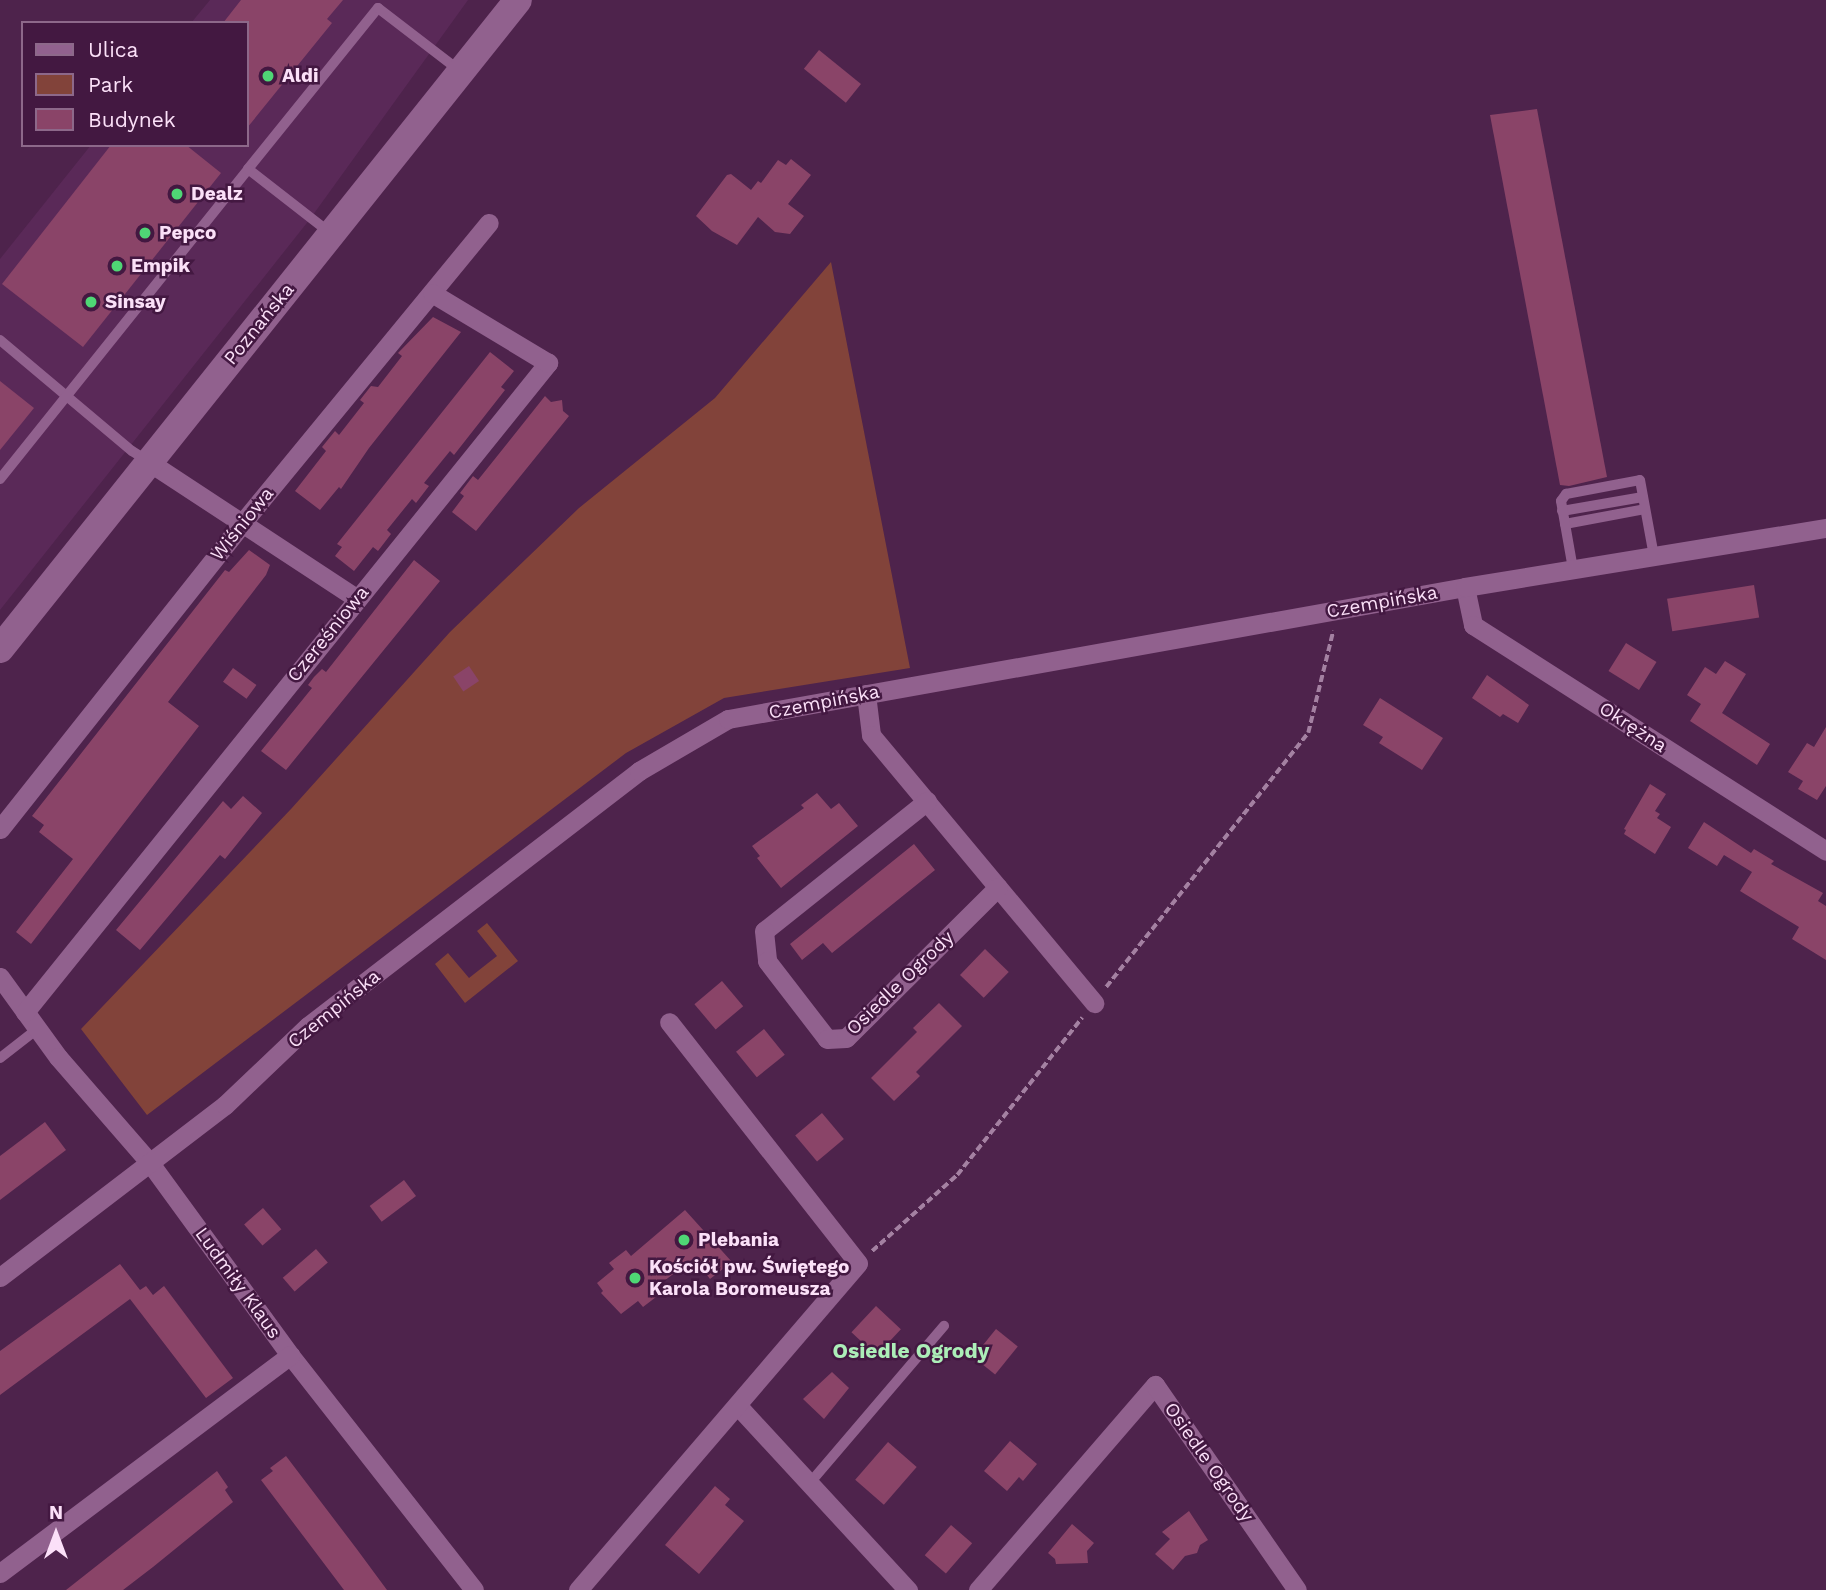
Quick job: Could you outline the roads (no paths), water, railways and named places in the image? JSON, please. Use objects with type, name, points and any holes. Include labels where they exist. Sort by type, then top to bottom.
[{"type":"street","name":"Poznańska","points":[[0,649],[518,0]]},
{"type":"street","name":"Wiśniowa","points":[[0,830],[243,522],[489,223]]},
{"type":"street","name":"Czereśniowa","points":[[25,1012],[548,363],[432,293]]},
{"type":"street","points":[[149,461],[356,598]]},
{"type":"street","name":"Czempińska","points":[[0,1278],[225,1105],[309,1026],[639,771],[728,719],[866,694],[1330,620],[1465,587],[1826,528]]},
{"type":"street","name":"Okrężna","points":[[1465,587],[1473,625],[1826,851]]},
{"type":"street","points":[[866,694],[871,735],[1094,1003]]},
{"type":"street","name":"Osiedle Ogrody","points":[[926,802],[764,931],[767,961],[827,1039],[846,1038],[998,887]]},
{"type":"street","name":"Ludmiły Klaus","points":[[0,977],[36,1030],[150,1163],[290,1355],[474,1590]]},
{"type":"street","points":[[578,1590],[858,1263],[669,1022]]},
{"type":"street","points":[[0,1573],[290,1355]]},
{"type":"street","name":"Osiedle Ogrody","points":[[978,1590],[1155,1384],[1297,1590]]},
{"type":"street","points":[[737,1406],[908,1590]]},
{"type":"lane","points":[[0,479],[378,8],[461,71]]},
{"type":"lane","points":[[248,169],[331,234]]},
{"type":"lane","points":[[0,340],[149,461]]},
{"type":"lane","points":[[1573,569],[1561,501],[1566,494],[1640,480],[1654,556]]},
{"type":"lane","points":[[1562,511],[1643,497]]},
{"type":"lane","points":[[1565,524],[1645,509]]},
{"type":"lane","points":[[0,1058],[36,1030]]},
{"type":"lane","points":[[809,1484],[944,1326]]},
{"type":"place","name":"Aldi","points":[[268,76]]},
{"type":"place","name":"Dealz","points":[[177,194]]},
{"type":"place","name":"Pepco","points":[[145,233]]},
{"type":"place","name":"Empik","points":[[117,266]]},
{"type":"place","name":"Sinsay","points":[[91,302]]},
{"type":"place","name":"Plebania","points":[[684,1240]]},
{"type":"place","name":"Kościół pw. Świętego Karola Boromeusza","points":[[635,1278]]},
{"type":"district","name":"Osiedle Ogrody","points":[[911,1351]]}]
